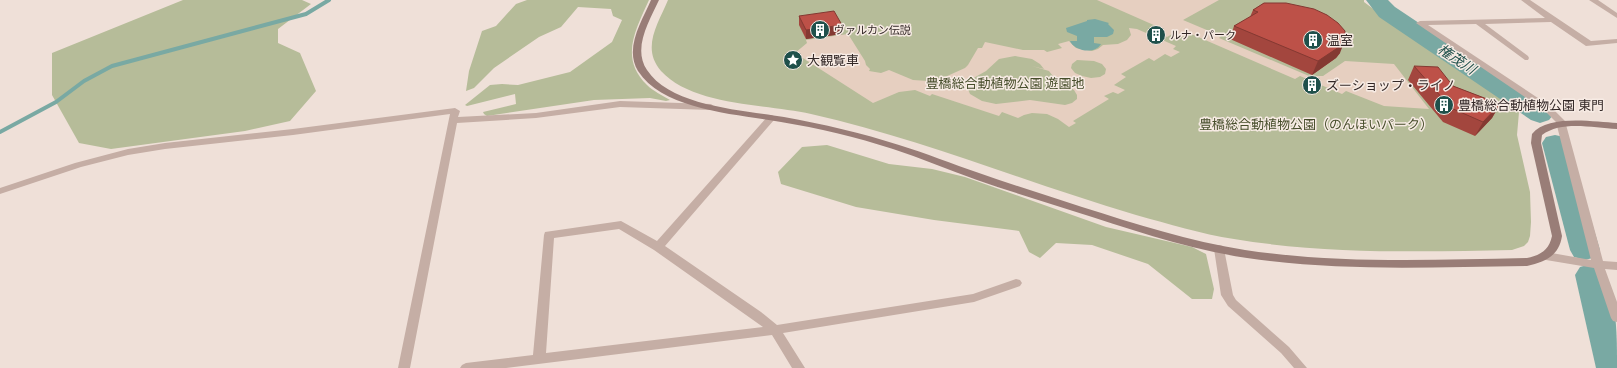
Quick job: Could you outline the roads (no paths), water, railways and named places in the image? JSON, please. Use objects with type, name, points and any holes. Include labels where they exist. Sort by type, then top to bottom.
[{"type":"street","points":[[655,0],[638,41],[638,57],[642,70],[653,82],[680,98],[711,107],[827,128],[875,140],[987,180],[1131,227],[1219,249],[1267,257],[1360,263],[1527,262],[1546,256],[1598,265],[1617,266]]},
{"type":"street","points":[[1525,0],[1589,44],[1617,41]]},
{"type":"street","points":[[1593,0],[1617,16]]},
{"type":"street","points":[[1553,20],[1420,23],[1547,108],[1562,124],[1598,265],[1617,318]]},
{"type":"street","points":[[1478,22],[1525,58]]},
{"type":"street","points":[[454,120],[547,114],[593,105],[649,103],[681,107],[711,107]]},
{"type":"street","points":[[0,192],[78,165],[128,152],[158,147],[455,112],[404,368]]},
{"type":"street","points":[[658,247],[771,118]]},
{"type":"street","points":[[1546,256],[1556,244],[1557,236],[1536,139],[1539,132],[1544,128],[1562,124],[1617,126]]},
{"type":"street","points":[[539,358],[549,235],[621,226],[658,247],[757,315],[775,330],[799,368]]},
{"type":"street","points":[[1219,249],[1227,295],[1232,303],[1285,350],[1301,368]]},
{"type":"street","points":[[466,368],[775,330],[974,298],[1016,283]]},
{"type":"water","points":[[1095,19],[1109,23],[1108,24],[1114,30],[1113,34],[1107,37],[1094,37],[1094,43],[1101,44],[1094,50],[1090,51],[1080,49],[1072,44],[1070,41],[1077,41],[1077,36],[1067,32],[1066,28],[1087,20]]},
{"type":"waterway","points":[[0,132],[56,102],[84,81],[112,66],[306,14],[329,0]]},
{"type":"waterway","name":"権茂川","points":[[1376,0],[1387,12],[1540,115]]},
{"type":"waterway","name":"権茂川","points":[[1555,143],[1585,250]]},
{"type":"waterway","name":"権茂川","points":[[1591,275],[1614,368]]},
{"type":"place","name":"ヴァルカン伝説","points":[[820,30]]},
{"type":"place","name":"ルナ・パーク","points":[[1156,35]]},
{"type":"place","name":"温室","points":[[1313,40]]},
{"type":"place","name":"大観覧車","points":[[793,60]]},
{"type":"place","name":"ズーショップ・ライノ","points":[[1312,85]]},
{"type":"place","name":"豊橋総合動植物公園 東門","points":[[1444,105]]},
{"type":"park label","name":"豊橋総合動植物公園 遊園地","points":[[1005,83]]},
{"type":"park label","name":"豊橋総合動植物公園（のんほいパーク）","points":[[1316,124]]}]
